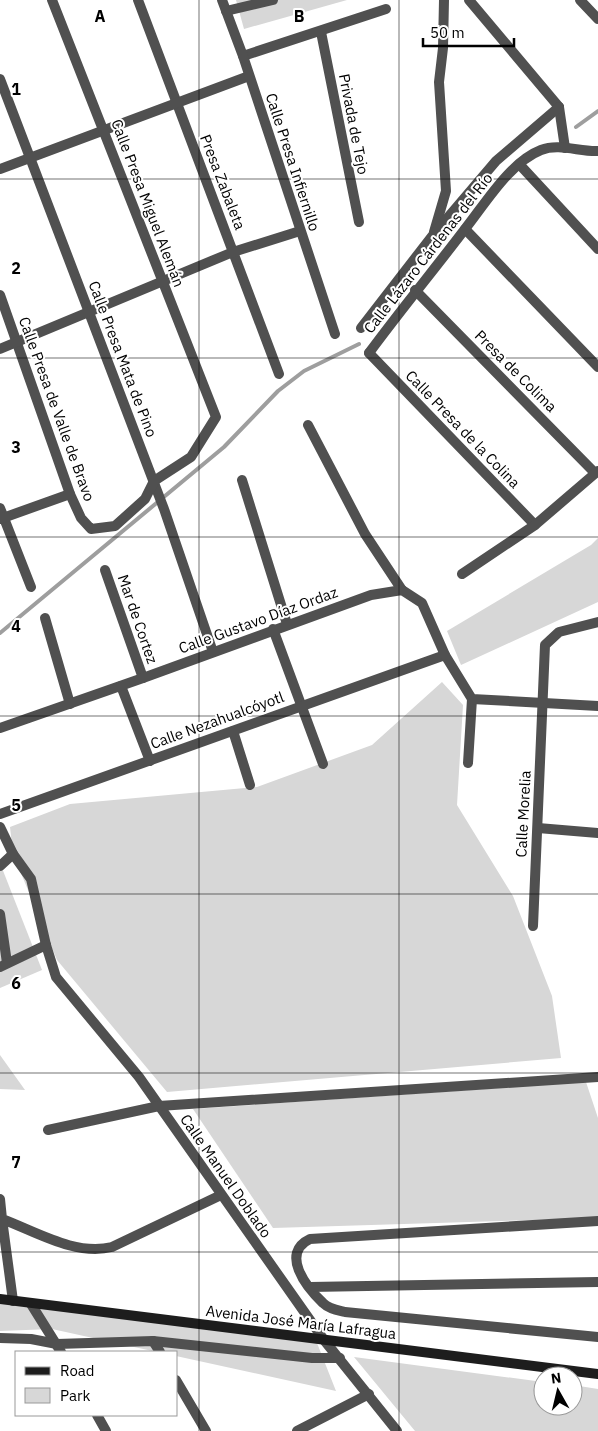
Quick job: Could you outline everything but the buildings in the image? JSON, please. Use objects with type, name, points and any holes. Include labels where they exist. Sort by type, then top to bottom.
[{"type":"main road","name":"Avenida José María Lafragua","points":[[0,1299],[598,1374]]},
{"type":"street","name":"Calle Presa Miguel Alemán","points":[[52,0],[216,417],[191,457],[154,481]]},
{"type":"street","name":"Presa Zabaleta","points":[[138,0],[279,374]]},
{"type":"street","name":"Calle Presa Infiernillo","points":[[222,0],[243,56],[335,334]]},
{"type":"street","points":[[226,11],[273,0]]},
{"type":"street","points":[[433,235],[446,191],[439,82],[443,48],[444,0]]},
{"type":"street","points":[[469,0],[558,107],[565,148]]},
{"type":"street","points":[[580,0],[598,19]]},
{"type":"street","points":[[243,56],[386,9]]},
{"type":"street","name":"Privada de Tejo","points":[[320,32],[359,222]]},
{"type":"street","points":[[0,169],[176,101],[249,76]]},
{"type":"street","name":"Calle Presa Mata de Pino","points":[[0,79],[154,481],[213,652]]},
{"type":"street","points":[[361,328],[433,235],[496,161],[558,107]]},
{"type":"street","name":"Calle Lázaro Cárdenas del Río","points":[[369,353],[415,290],[498,186],[520,165],[541,150],[557,147],[598,151]]},
{"type":"street","points":[[520,165],[598,249]]},
{"type":"street","points":[[465,229],[598,367]]},
{"type":"street","points":[[0,349],[233,252],[300,230]]},
{"type":"street","name":"Presa de Colima","points":[[415,290],[597,472]]},
{"type":"street","name":"Calle Presa de Valle de Bravo","points":[[0,295],[70,494],[81,518],[91,529],[115,526],[145,499],[154,481]]},
{"type":"street","name":"Calle Presa de la Colina","points":[[369,353],[536,525]]},
{"type":"street","points":[[308,426],[365,534],[402,590],[422,603],[445,655],[472,699],[468,763]]},
{"type":"street","points":[[462,574],[536,525],[597,472]]},
{"type":"street","points":[[242,480],[287,624]]},
{"type":"street","points":[[31,586],[1,515],[70,494]]},
{"type":"street","name":"Mar de Cortez","points":[[105,570],[143,678]]},
{"type":"street","name":"Calle Gustavo Díaz Ordaz","points":[[0,726],[121,686],[273,629],[371,595],[402,590]]},
{"type":"street","points":[[45,618],[70,704]]},
{"type":"street","name":"Calle Morelia","points":[[533,926],[544,704],[545,645],[559,632],[598,622]]},
{"type":"street","points":[[273,629],[323,764]]},
{"type":"street","name":"Calle Nezahualcóyotl","points":[[0,814],[445,655]]},
{"type":"street","points":[[121,686],[150,760]]},
{"type":"street","points":[[472,699],[598,706]]},
{"type":"street","points":[[233,731],[250,785]]},
{"type":"street","name":"Calle Manuel Doblado","points":[[0,827],[13,854],[31,879],[46,946],[56,977],[139,1077],[324,1340],[397,1431]]},
{"type":"street","points":[[538,828],[598,832]]},
{"type":"street","points":[[0,866],[13,854]]},
{"type":"street","points":[[0,914],[4,965],[46,946]]},
{"type":"street","points":[[48,1130],[159,1106],[598,1077]]},
{"type":"street","points":[[2,1219],[81,1250],[99,1250],[112,1247],[221,1195]]},
{"type":"street","points":[[0,1199],[13,1301]]},
{"type":"street","points":[[598,1221],[310,1239],[301,1244],[295,1253],[296,1264],[302,1277],[324,1304],[345,1312],[598,1337]]},
{"type":"street","points":[[284,1284],[302,1277]]},
{"type":"street","points":[[310,1287],[598,1282]]},
{"type":"street","points":[[31,1304],[59,1348]]},
{"type":"street","name":"Avenida José María Lafragua","points":[[0,1338],[31,1339],[59,1348],[153,1341],[312,1358],[340,1358]]},
{"type":"street","points":[[153,1341],[159,1351]]},
{"type":"street","points":[[178,1383],[206,1431]]},
{"type":"street","points":[[296,1431],[369,1394]]},
{"type":"street","points":[[98,1416],[106,1431]]},
{"type":"green space","points":[[236,0],[347,0],[244,29]]},
{"type":"green space","points":[[598,538],[598,602],[461,665],[447,631],[591,545]]},
{"type":"green space","points":[[442,682],[463,705],[457,805],[513,896],[552,996],[561,1058],[167,1092],[57,960],[13,854],[10,827],[70,804],[257,787],[372,745]]},
{"type":"green space","points":[[0,863],[42,970],[0,988]]},
{"type":"green space","points":[[0,1055],[25,1090],[0,1089]]},
{"type":"green space","points":[[586,1082],[598,1118],[598,1218],[273,1228],[193,1109]]},
{"type":"green space","points":[[0,1303],[317,1343],[336,1391],[178,1356],[178,1351],[152,1351],[52,1329],[0,1331]]},
{"type":"green space","points":[[354,1357],[533,1381],[533,1416],[583,1416],[583,1387],[598,1389],[598,1431],[415,1431]]},
{"type":"waterway","points":[[576,127],[598,111]]},
{"type":"waterway","points":[[0,633],[224,447],[278,391],[304,371],[359,344]]}]
